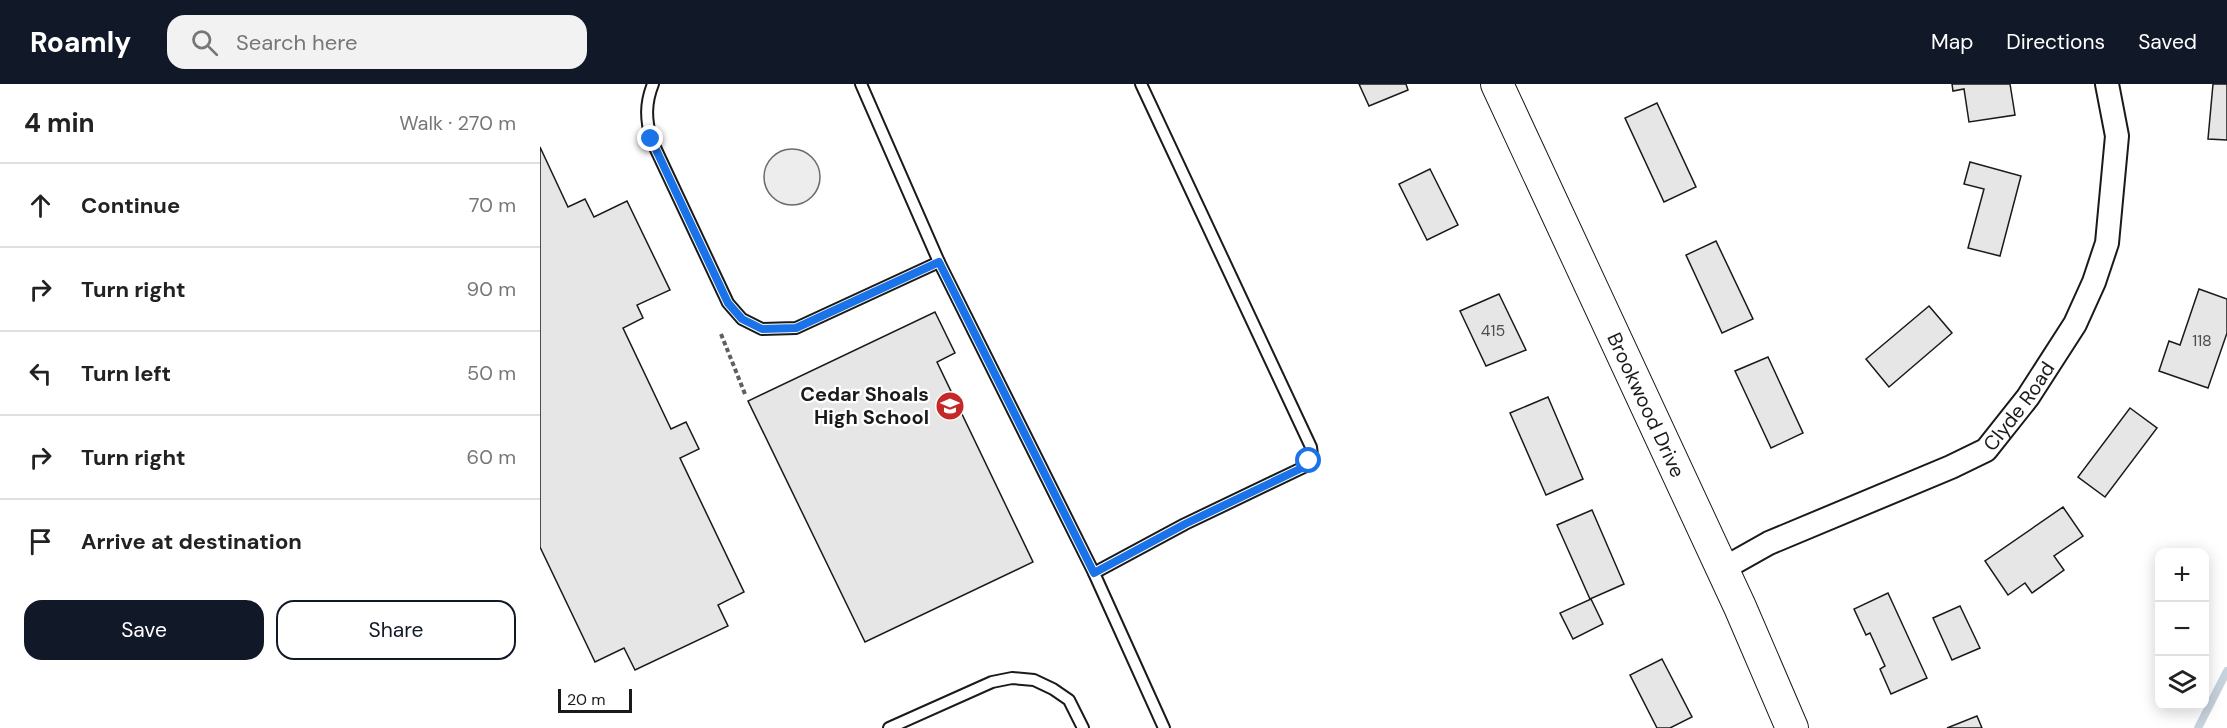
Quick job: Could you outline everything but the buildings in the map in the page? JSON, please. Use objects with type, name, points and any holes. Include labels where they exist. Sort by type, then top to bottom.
[{"type":"street","name":"Brookwood Drive","points":[[1497,84],[1740,607],[1792,728]]},
{"type":"street","name":"Clyde Road","points":[[1721,570],[1769,543],[1951,467],[1986,450],[2028,397],[2075,324],[2094,282],[2107,243],[2116,136],[2107,84]]},
{"type":"lane","points":[[653,84],[648,98],[646,117],[651,139],[728,303],[742,319],[762,329],[796,328],[939,262]]},
{"type":"lane","points":[[861,84],[939,262],[1094,573],[1164,728]]},
{"type":"lane","points":[[1094,573],[1185,524],[1304,467],[1312,455],[1311,447],[1141,84]]},
{"type":"lane","points":[[889,728],[992,682],[1012,678],[1034,680],[1069,700],[1083,728]]},
{"type":"path","points":[[721,334],[745,394]]},
{"type":"shaded area","points":[[787,149],[797,149],[812,157],[818,166],[820,177],[818,188],[812,197],[797,205],[787,205],[776,200],[769,193],[764,182],[764,172],[769,161],[776,154]]},
{"type":"waterway","points":[[2198,728],[2227,671]]},
{"type":"place","name":"Cedar Shoals High School","points":[[950,406]]},
{"type":"route","points":[[651,139],[728,303],[742,319],[762,329],[796,328],[939,262],[1094,573],[1185,524],[1304,467],[1309,461]]}]
